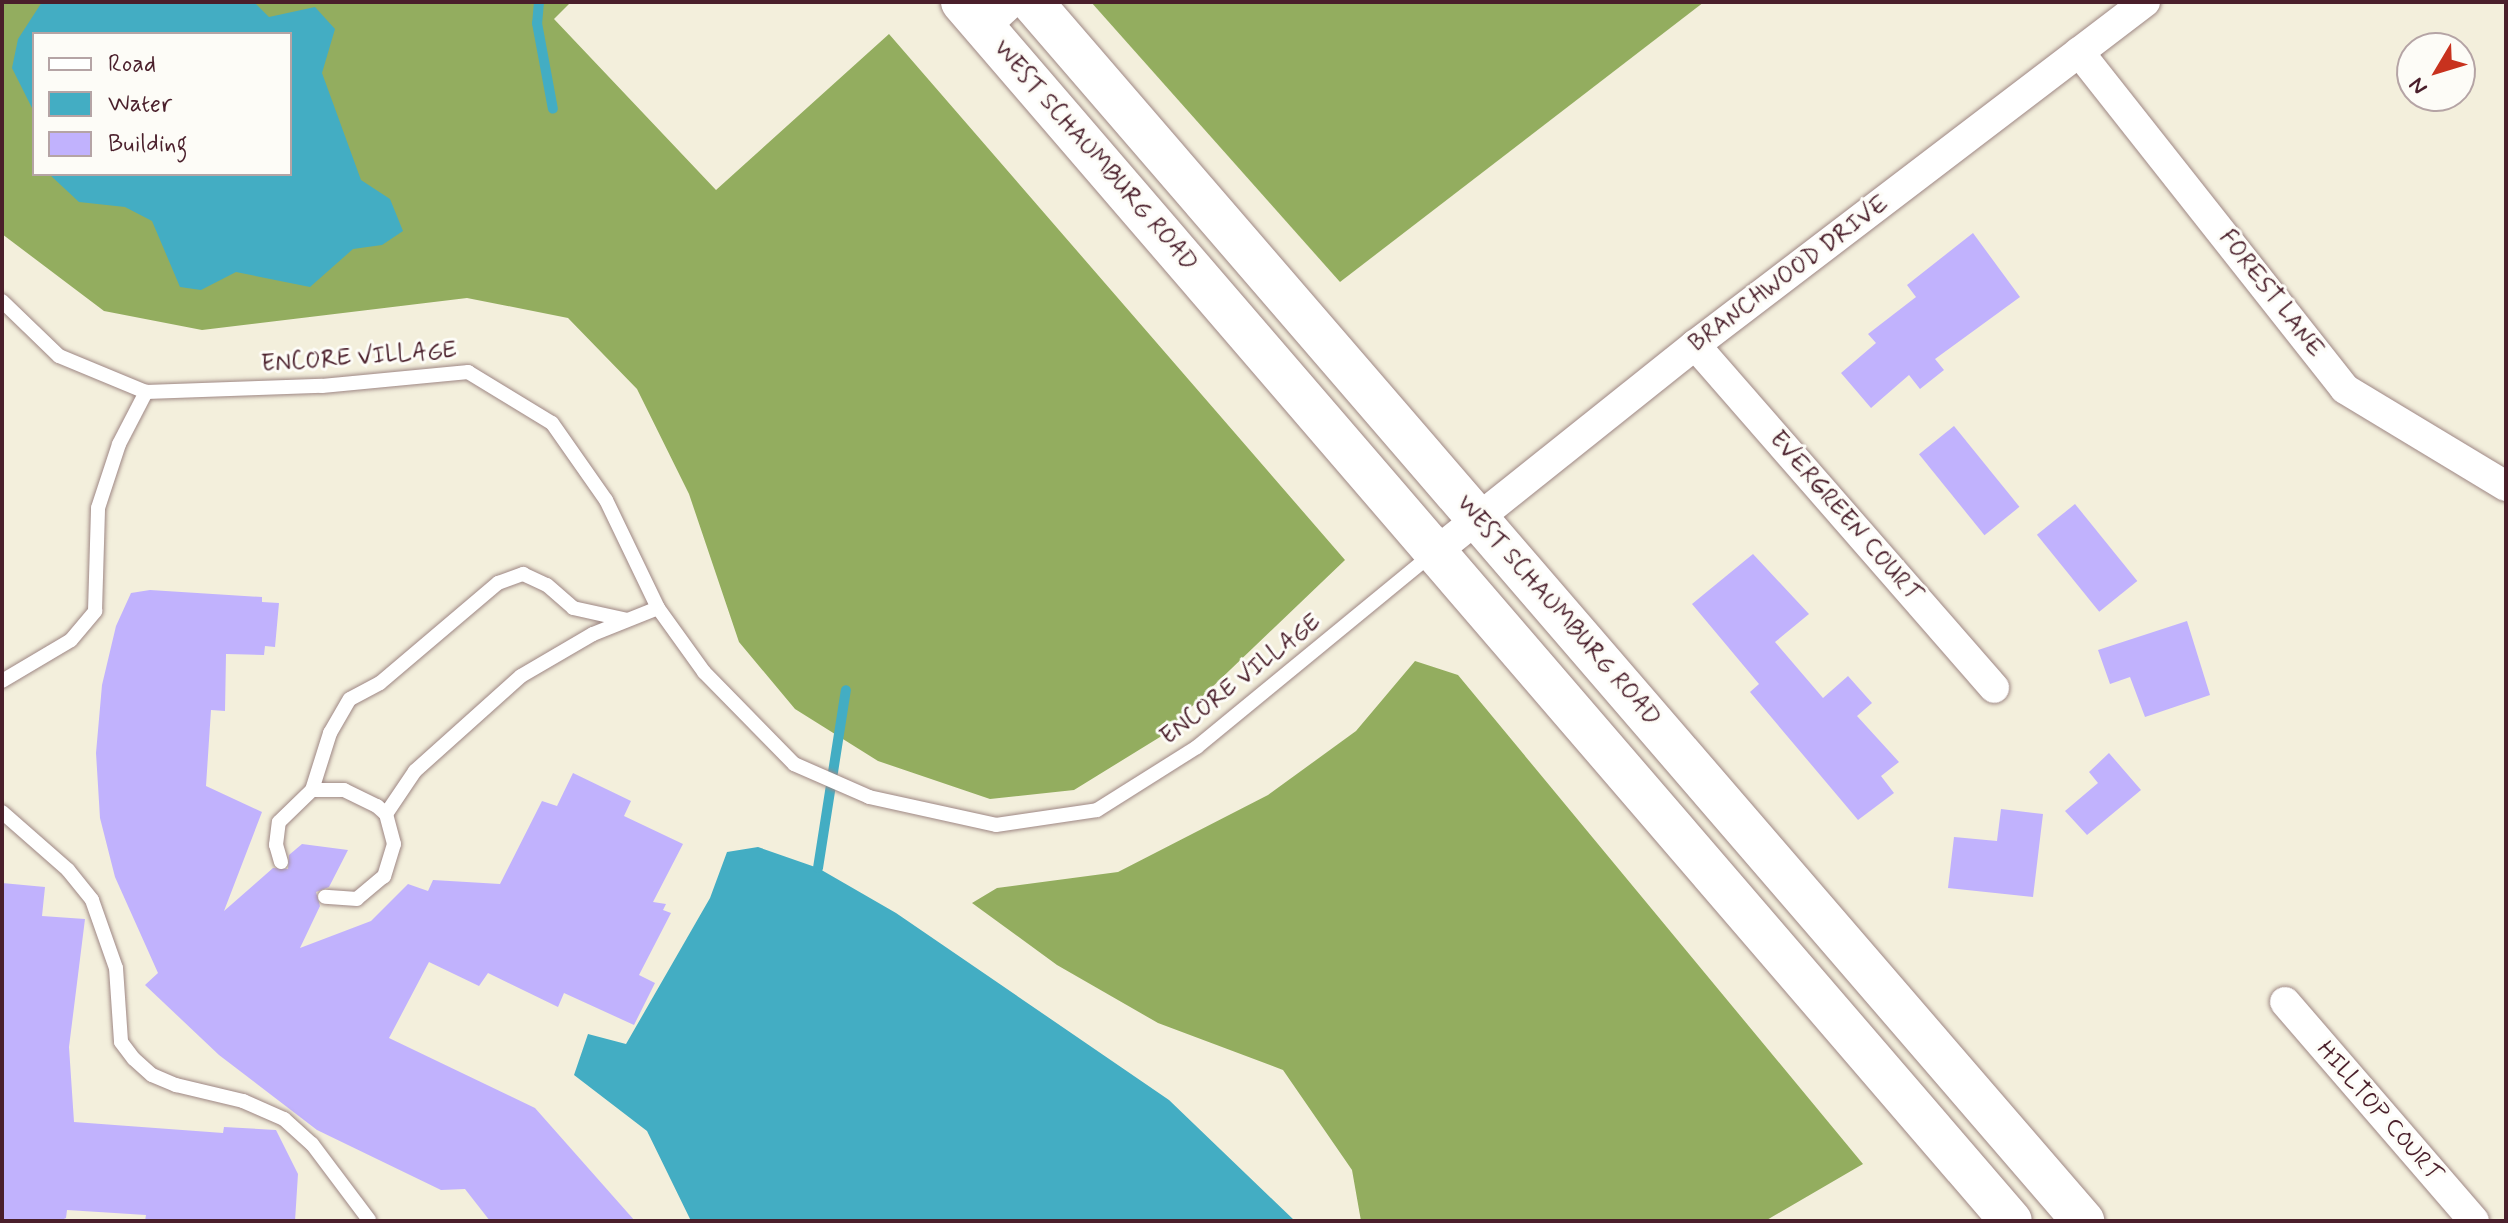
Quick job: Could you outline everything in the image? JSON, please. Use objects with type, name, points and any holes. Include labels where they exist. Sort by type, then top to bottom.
[{"type":"main road","name":"WEST SCHAUMBURG ROAD","points":[[1032,2],[2083,1221]]},
{"type":"main road","name":"WEST SCHAUMBURG ROAD","points":[[986,11],[1437,551],[2011,1221]]},
{"type":"street","name":"BRANCHWOOD DRIVE","points":[[1437,551],[1695,345],[2145,2]]},
{"type":"street","name":"FOREST LANE","points":[[2079,52],[2345,389],[2506,486]]},
{"type":"street","name":"EVERGREEN COURT","points":[[1695,345],[1994,688]]},
{"type":"street","name":"HILLTOP COURT","points":[[2285,1002],[2474,1221]]},
{"type":"lane","name":"ENCORE VILLAGE","points":[[2,301],[59,356],[146,392],[322,386],[468,372],[552,423],[606,500],[658,608],[704,672],[794,764],[869,797],[996,825],[1097,810],[1197,747],[1437,551]]},
{"type":"lane","points":[[2,681],[71,640],[95,611],[98,508],[119,444],[146,392]]},
{"type":"lane","points":[[281,862],[276,845],[279,822],[312,790],[330,733],[350,699],[380,683],[498,583],[523,574],[547,585],[573,608],[627,620]]},
{"type":"lane","points":[[386,814],[415,771],[521,676],[551,656],[658,608]]},
{"type":"lane","points":[[312,790],[344,790],[386,814],[394,844],[384,876],[357,899],[325,897]]},
{"type":"lane","points":[[2,812],[68,870],[92,900],[116,968],[121,1042],[134,1059],[152,1075],[176,1085],[243,1101],[284,1119],[312,1144],[370,1221]]},
{"type":"green space","points":[[2,2],[571,2],[554,19],[716,190],[889,34],[1345,560],[1160,737],[1074,790],[990,799],[878,761],[795,709],[739,642],[689,494],[637,389],[568,318],[467,298],[202,330],[104,311],[2,234]]},
{"type":"green space","points":[[1091,2],[1704,2],[1340,282]]},
{"type":"green space","points":[[1415,661],[1458,675],[1863,1164],[1765,1221],[1361,1221],[1352,1170],[1283,1070],[1158,1023],[1057,965],[972,903],[997,888],[1118,872],[1268,795],[1356,731]]},
{"type":"water","points":[[42,2],[254,2],[269,17],[315,7],[335,29],[322,73],[361,180],[390,199],[403,231],[382,245],[353,249],[310,287],[236,272],[201,290],[180,287],[152,221],[125,207],[79,202],[51,176],[292,176],[292,32],[32,32],[32,108],[12,68],[18,39]]},
{"type":"water","points":[[758,847],[818,868],[896,913],[1169,1100],[1295,1221],[691,1221],[647,1131],[574,1075],[588,1034],[626,1044],[710,898],[727,852]]},
{"type":"building","points":[[1973,233],[2020,297],[1935,359],[1944,370],[1920,389],[1909,375],[1871,408],[1841,373],[1876,343],[1868,334],[1916,297],[1907,285]]},
{"type":"building","points":[[1954,426],[2019,507],[1984,535],[1919,454]]},
{"type":"building","points":[[2075,504],[2137,581],[2099,612],[2037,535]]},
{"type":"building","points":[[1753,554],[1809,614],[1775,642],[1823,698],[1848,676],[1872,703],[1857,716],[1899,762],[1881,776],[1894,793],[1858,820],[1750,692],[1759,684],[1692,604]]},
{"type":"building","points":[[150,590],[262,597],[262,602],[279,603],[275,647],[265,646],[264,655],[226,654],[225,711],[211,710],[206,786],[262,812],[224,911],[273,868],[288,869],[289,855],[302,844],[348,850],[329,887],[316,892],[320,906],[300,948],[371,921],[408,884],[428,891],[433,880],[500,884],[542,801],[557,806],[573,773],[631,801],[624,816],[683,844],[653,902],[666,904],[663,910],[671,913],[639,975],[655,983],[634,1025],[564,993],[558,1007],[488,973],[479,986],[429,962],[389,1038],[535,1108],[635,1221],[490,1221],[465,1189],[441,1190],[317,1130],[219,1055],[145,985],[158,973],[115,877],[100,818],[96,753],[102,685],[116,626],[131,593]]},
{"type":"building","points":[[2187,621],[2210,695],[2145,717],[2130,677],[2110,684],[2098,650]]},
{"type":"building","points":[[2109,753],[2141,790],[2087,835],[2065,811],[2098,783],[2089,772]]},
{"type":"building","points":[[2001,809],[2043,814],[2033,897],[1948,888],[1954,837],[1997,841]]},
{"type":"building","points":[[2,883],[45,887],[42,916],[85,919],[69,1047],[74,1122],[223,1133],[224,1127],[276,1130],[298,1174],[295,1221],[145,1221],[146,1215],[67,1210],[66,1218],[59,1221],[2,1221]]},
{"type":"waterway","points":[[539,2],[537,23],[553,109]]},
{"type":"waterway","points":[[818,868],[846,690]]}]
